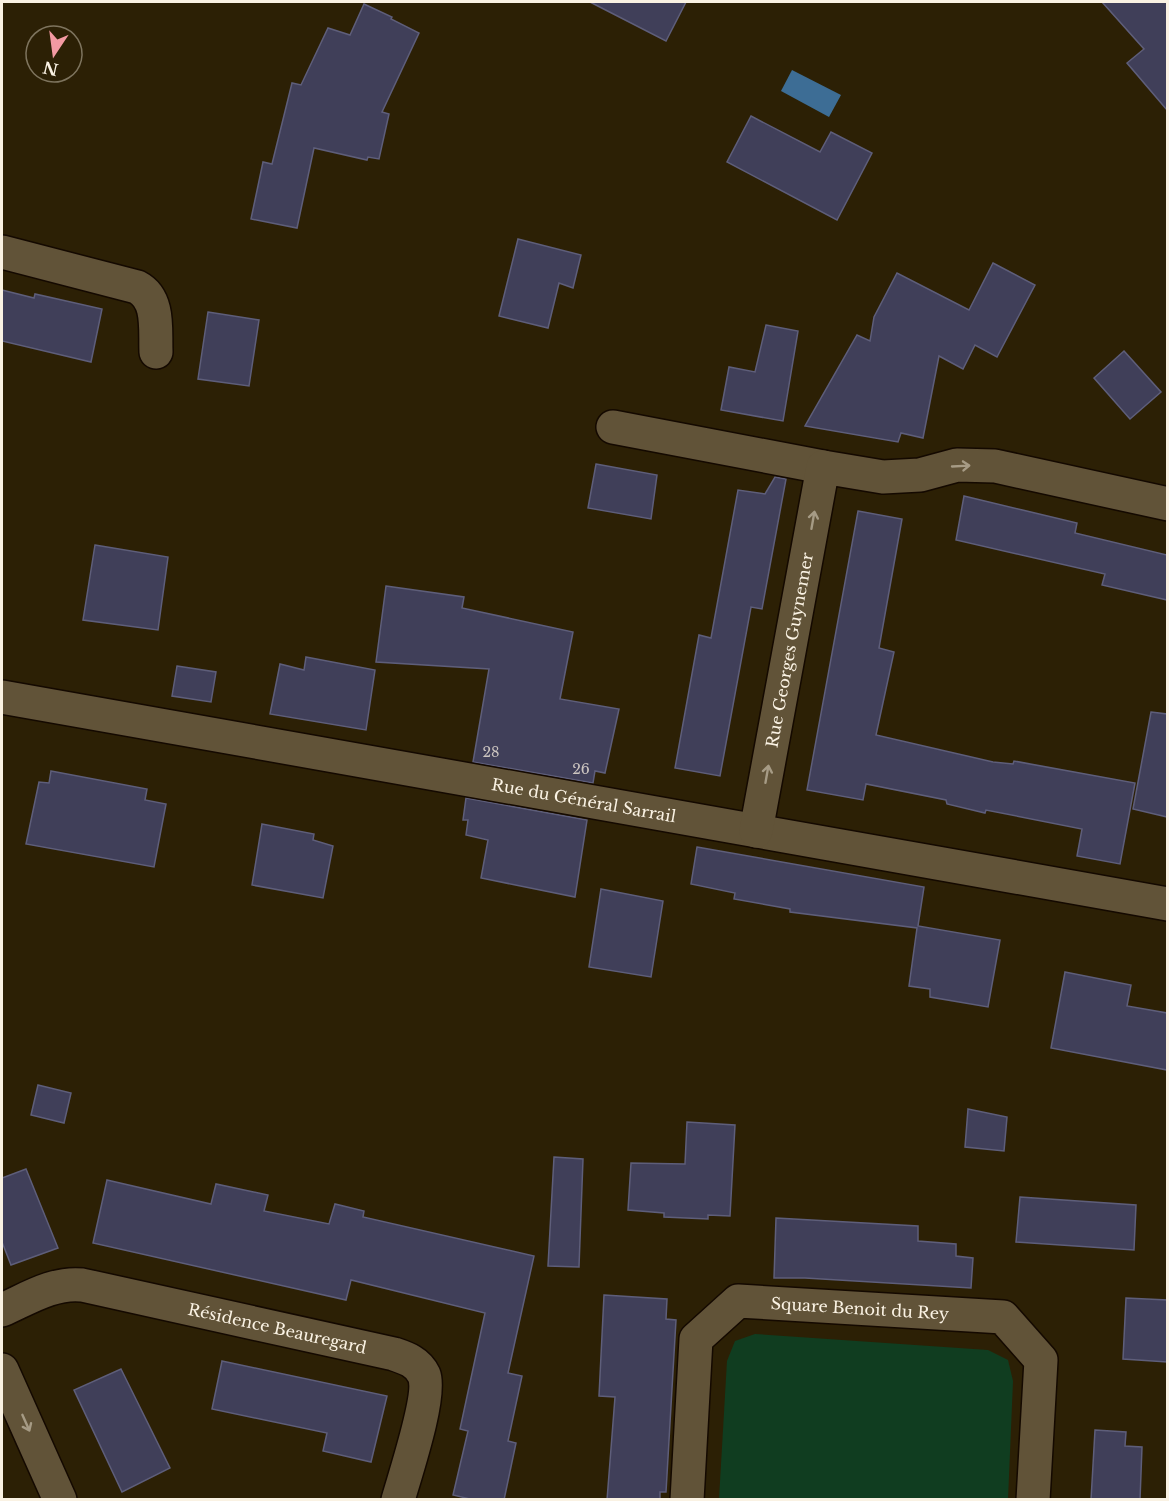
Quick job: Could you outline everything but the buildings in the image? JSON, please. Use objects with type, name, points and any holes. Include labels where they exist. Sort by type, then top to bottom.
[{"type":"street","points":[[2,252],[143,290],[152,302],[156,352]]},
{"type":"street","points":[[613,427],[883,477],[920,475],[957,465],[995,466],[1167,504]]},
{"type":"street","name":"Rue Georges Guynemer","points":[[756,831],[823,467]]},
{"type":"street","name":"Rue du Général Sarrail","points":[[2,697],[1167,904]]},
{"type":"street","name":"Résidence Beauregard","points":[[2,1310],[46,1290],[69,1284],[393,1354],[413,1362],[423,1373],[425,1379],[424,1400],[398,1500]]},
{"type":"street","name":"Square Benoit du Rey","points":[[687,1500],[696,1339],[738,1301],[1003,1317],[1041,1360],[1033,1500]]},
{"type":"street","points":[[2,1370],[60,1500]]},
{"type":"green space","points":[[755,1334],[988,1350],[1008,1360],[1013,1381],[1008,1499],[719,1499],[727,1361],[735,1341]]},
{"type":"water","points":[[792,70],[841,95],[829,117],[781,91]]}]
